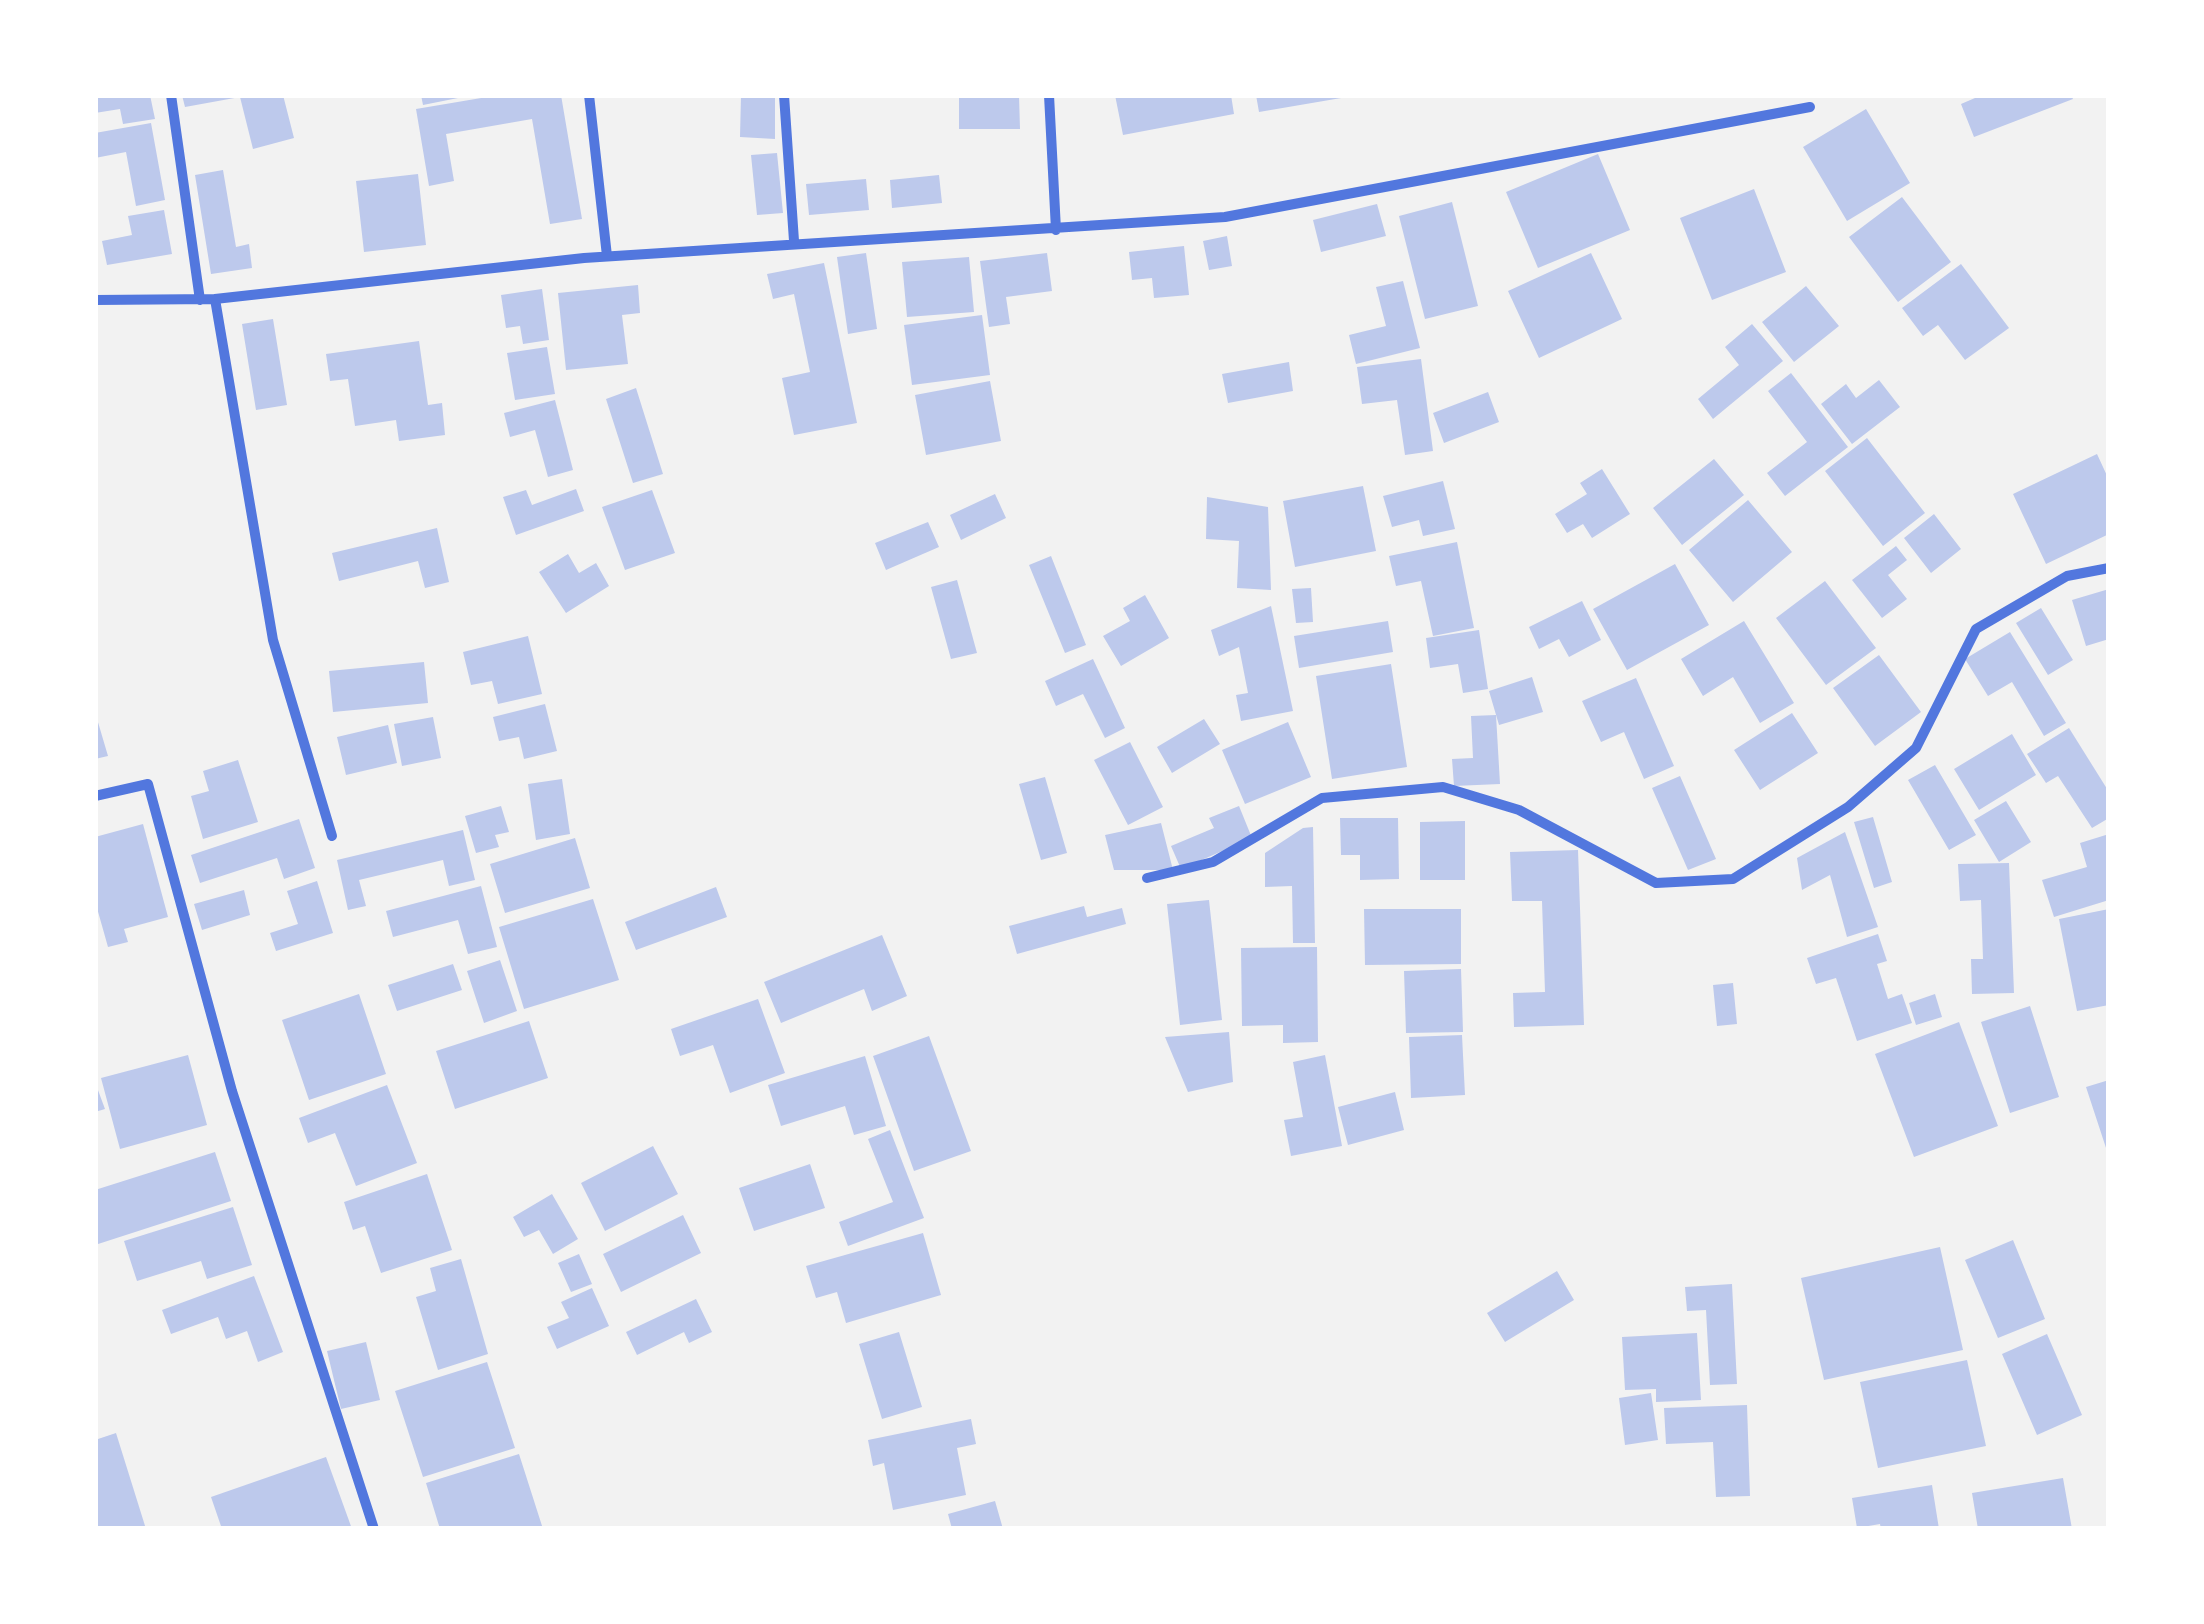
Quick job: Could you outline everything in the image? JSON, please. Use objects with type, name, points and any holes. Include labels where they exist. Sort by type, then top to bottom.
[{"type":"street","points":[[171,95],[200,300]]},
{"type":"street","points":[[589,95],[607,256]]},
{"type":"street","points":[[784,95],[794,241]]},
{"type":"street","points":[[1049,95],[1056,230]]},
{"type":"street","points":[[95,300],[215,299],[607,256],[794,241],[1056,230],[1225,217],[1810,107]]},
{"type":"street","points":[[215,299],[273,640],[332,836]]},
{"type":"street","points":[[1146,878],[1213,862],[1322,798],[1443,788],[1519,810],[1656,883],[1732,879],[1848,806],[1916,748],[1976,629],[2067,576],[2109,568]]},
{"type":"street","points":[[95,796],[148,784],[232,1091],[374,1529]]},
{"type":"building","points":[[95,95],[150,95],[155,119],[123,124],[120,109],[95,113]]},
{"type":"building","points":[[182,95],[283,95],[294,138],[253,149],[240,97],[185,107]]},
{"type":"building","points":[[421,95],[462,95],[463,97],[423,105]]},
{"type":"building","points":[[499,95],[561,95],[582,219],[550,224],[532,119],[446,134],[454,181],[429,186],[416,109]]},
{"type":"building","points":[[741,95],[775,95],[775,139],[740,137]]},
{"type":"building","points":[[959,95],[1019,95],[1020,129],[959,129]]},
{"type":"building","points":[[1115,95],[1231,95],[1234,114],[1123,135]]},
{"type":"building","points":[[1256,95],[1347,95],[1347,97],[1259,112]]},
{"type":"building","points":[[1982,95],[2071,95],[2073,99],[1974,137],[1961,104]]},
{"type":"building","points":[[1866,109],[1910,183],[1847,221],[1803,147]]},
{"type":"building","points":[[151,123],[165,200],[136,206],[126,152],[95,158],[95,133]]},
{"type":"building","points":[[777,153],[783,213],[757,215],[751,155]]},
{"type":"building","points":[[1598,154],[1630,230],[1538,268],[1506,192]]},
{"type":"building","points":[[223,170],[236,247],[249,244],[252,268],[211,274],[195,175]]},
{"type":"building","points":[[418,174],[426,245],[364,252],[356,181]]},
{"type":"building","points":[[939,175],[942,203],[892,208],[890,180]]},
{"type":"building","points":[[866,179],[869,210],[809,215],[806,184]]},
{"type":"building","points":[[1754,189],[1786,272],[1712,300],[1680,218]]},
{"type":"building","points":[[1902,197],[1951,262],[1898,302],[1849,237]]},
{"type":"building","points":[[1452,202],[1478,306],[1425,319],[1399,216]]},
{"type":"building","points":[[1377,204],[1386,236],[1321,252],[1313,220]]},
{"type":"building","points":[[164,210],[172,254],[107,265],[102,241],[132,235],[128,216]]},
{"type":"building","points":[[1227,236],[1232,266],[1209,270],[1203,241]]},
{"type":"building","points":[[1184,246],[1189,295],[1154,298],[1152,278],[1132,280],[1129,252]]},
{"type":"building","points":[[866,253],[877,329],[848,334],[837,257]]},
{"type":"building","points":[[1047,253],[1052,291],[1006,297],[1010,324],[989,327],[980,261]]},
{"type":"building","points":[[1591,253],[1622,319],[1539,358],[1508,291]]},
{"type":"building","points":[[969,257],[974,312],[907,317],[902,262]]},
{"type":"building","points":[[824,263],[857,423],[794,435],[782,378],[810,372],[794,294],[773,299],[767,274]]},
{"type":"building","points":[[1961,264],[2009,328],[1965,360],[1938,325],[1923,336],[1902,308]]},
{"type":"building","points":[[1403,281],[1420,348],[1356,364],[1349,335],[1386,326],[1376,287]]},
{"type":"building","points":[[638,285],[640,313],[622,315],[628,364],[566,370],[558,293]]},
{"type":"building","points":[[1806,286],[1839,326],[1794,362],[1762,322]]},
{"type":"building","points":[[542,289],[549,340],[523,344],[520,326],[506,328],[501,295]]},
{"type":"building","points":[[982,315],[990,375],[912,385],[904,325]]},
{"type":"building","points":[[273,319],[287,405],[256,410],[242,324]]},
{"type":"building","points":[[1752,324],[1783,361],[1713,419],[1698,399],[1739,365],[1725,347]]},
{"type":"building","points":[[419,341],[428,405],[442,403],[445,435],[399,441],[396,420],[355,426],[348,379],[330,381],[326,354]]},
{"type":"building","points":[[547,347],[555,394],[515,400],[507,353]]},
{"type":"building","points":[[1421,359],[1433,451],[1405,455],[1397,400],[1362,404],[1357,367]]},
{"type":"building","points":[[1289,362],[1293,391],[1228,403],[1222,374]]},
{"type":"building","points":[[1791,373],[1848,447],[1785,496],[1767,473],[1807,442],[1768,391]]},
{"type":"building","points":[[1879,380],[1900,407],[1852,444],[1821,404],[1846,384],[1856,398]]},
{"type":"building","points":[[990,381],[1001,441],[926,455],[915,395]]},
{"type":"building","points":[[636,388],[663,474],[633,483],[606,399]]},
{"type":"building","points":[[1488,392],[1499,422],[1444,443],[1433,413]]},
{"type":"building","points":[[555,400],[573,470],[548,477],[535,430],[510,437],[504,413]]},
{"type":"building","points":[[1867,438],[1925,513],[1883,546],[1825,471]]},
{"type":"building","points":[[2097,454],[2109,480],[2109,534],[2046,564],[2013,494]]},
{"type":"building","points":[[1714,459],[1744,495],[1682,545],[1653,508]]},
{"type":"building","points":[[1602,469],[1630,514],[1592,538],[1583,524],[1567,533],[1555,514],[1587,494],[1580,483]]},
{"type":"building","points":[[1443,481],[1455,529],[1423,536],[1419,520],[1392,527],[1383,496]]},
{"type":"building","points":[[1363,486],[1376,551],[1295,567],[1283,501]]},
{"type":"building","points":[[576,489],[584,511],[516,535],[503,497],[526,490],[532,505]]},
{"type":"building","points":[[652,490],[675,553],[625,570],[602,507]]},
{"type":"building","points":[[995,494],[1006,518],[961,540],[950,515]]},
{"type":"building","points":[[1207,497],[1268,507],[1271,590],[1237,588],[1239,541],[1206,539]]},
{"type":"building","points":[[1748,500],[1792,552],[1733,602],[1689,550]]},
{"type":"building","points":[[1934,514],[1961,549],[1931,573],[1904,538]]},
{"type":"building","points":[[928,522],[939,547],[886,570],[875,543]]},
{"type":"building","points":[[437,528],[449,582],[425,588],[418,561],[339,581],[332,553]]},
{"type":"building","points":[[1457,542],[1474,628],[1433,636],[1421,581],[1396,586],[1389,556]]},
{"type":"building","points":[[1896,546],[1907,560],[1888,575],[1907,599],[1882,618],[1852,580]]},
{"type":"building","points":[[568,554],[579,573],[596,563],[609,586],[566,613],[539,572]]},
{"type":"building","points":[[1051,556],[1086,645],[1065,653],[1029,565]]},
{"type":"building","points":[[1675,564],[1709,625],[1627,670],[1593,609]]},
{"type":"building","points":[[957,580],[977,653],[951,659],[931,587]]},
{"type":"building","points":[[1825,581],[1876,648],[1826,685],[1776,618]]},
{"type":"building","points":[[1311,588],[1313,622],[1296,623],[1292,589]]},
{"type":"building","points":[[2109,589],[2109,639],[2086,646],[2072,600]]},
{"type":"building","points":[[1145,595],[1169,638],[1121,666],[1103,636],[1130,621],[1123,608]]},
{"type":"building","points":[[1582,601],[1601,640],[1569,657],[1559,639],[1539,649],[1529,627]]},
{"type":"building","points":[[1271,606],[1293,711],[1241,721],[1236,695],[1248,693],[1239,647],[1219,656],[1211,630]]},
{"type":"building","points":[[2041,608],[2073,660],[2048,675],[2016,623]]},
{"type":"building","points":[[1388,621],[1393,652],[1299,668],[1294,636]]},
{"type":"building","points":[[1744,621],[1794,703],[1760,723],[1733,677],[1703,696],[1681,659]]},
{"type":"building","points":[[1479,630],[1488,689],[1463,693],[1458,664],[1430,668],[1426,638]]},
{"type":"building","points":[[2010,632],[2066,723],[2044,736],[2012,682],[1988,696],[1965,659]]},
{"type":"building","points":[[528,636],[542,694],[498,704],[492,681],[471,685],[463,652]]},
{"type":"building","points":[[1879,655],[1921,712],[1875,746],[1833,688]]},
{"type":"building","points":[[1093,659],[1125,728],[1105,738],[1083,694],[1056,706],[1045,681]]},
{"type":"building","points":[[424,662],[428,703],[333,712],[329,671]]},
{"type":"building","points":[[1391,664],[1407,767],[1332,779],[1316,676]]},
{"type":"building","points":[[1532,677],[1543,712],[1499,725],[1489,691]]},
{"type":"building","points":[[1636,678],[1674,766],[1644,779],[1624,732],[1601,742],[1582,701]]},
{"type":"building","points":[[545,704],[557,751],[524,759],[519,737],[499,741],[493,717]]},
{"type":"building","points":[[95,712],[108,756],[95,759]]},
{"type":"building","points":[[1792,713],[1818,753],[1760,790],[1734,750]]},
{"type":"building","points":[[1496,715],[1500,784],[1454,786],[1452,759],[1473,758],[1471,716]]},
{"type":"building","points":[[433,717],[441,758],[402,766],[394,724]]},
{"type":"building","points":[[1204,719],[1220,744],[1172,773],[1157,747]]},
{"type":"building","points":[[1288,722],[1311,777],[1245,804],[1222,750]]},
{"type":"building","points":[[388,725],[397,763],[346,775],[337,737]]},
{"type":"building","points":[[2069,728],[2109,792],[2109,818],[2092,828],[2058,776],[2046,783],[2027,754]]},
{"type":"building","points":[[2012,734],[2036,775],[1979,810],[1954,769]]},
{"type":"building","points":[[1130,742],[1163,807],[1128,825],[1094,760]]},
{"type":"building","points":[[238,760],[258,822],[203,839],[191,796],[209,791],[203,771]]},
{"type":"building","points":[[1935,765],[1976,835],[1949,850],[1908,780]]},
{"type":"building","points":[[1680,776],[1716,859],[1688,870],[1652,788]]},
{"type":"building","points":[[1045,777],[1067,853],[1041,860],[1019,784]]},
{"type":"building","points":[[562,779],[570,834],[536,840],[528,784]]},
{"type":"building","points":[[2006,801],[2031,842],[1999,862],[1974,820]]},
{"type":"building","points":[[501,806],[509,832],[495,835],[499,847],[476,853],[465,816]]},
{"type":"building","points":[[1239,806],[1252,838],[1181,869],[1171,846],[1214,828],[1209,818]]},
{"type":"building","points":[[1873,817],[1892,882],[1874,888],[1854,822]]},
{"type":"building","points":[[1340,818],[1398,818],[1399,879],[1360,880],[1360,855],[1341,855]]},
{"type":"building","points":[[299,819],[315,868],[284,879],[277,858],[200,883],[191,855]]},
{"type":"building","points":[[1465,821],[1465,880],[1420,880],[1420,822]]},
{"type":"building","points":[[1161,823],[1173,870],[1114,870],[1105,835]]},
{"type":"building","points":[[143,824],[168,917],[124,929],[128,942],[108,947],[95,901],[95,837]]},
{"type":"building","points":[[1313,827],[1315,943],[1293,943],[1292,886],[1265,887],[1265,853],[1303,828]]},
{"type":"building","points":[[463,830],[475,880],[449,886],[443,860],[359,880],[366,906],[348,910],[337,860]]},
{"type":"building","points":[[1845,832],[1878,927],[1847,937],[1830,875],[1802,890],[1797,858]]},
{"type":"building","points":[[2109,834],[2109,900],[2054,917],[2042,880],[2087,867],[2080,843]]},
{"type":"building","points":[[575,838],[590,888],[505,913],[490,864]]},
{"type":"building","points":[[1578,850],[1584,1025],[1514,1027],[1513,993],[1545,992],[1542,901],[1512,901],[1510,852]]},
{"type":"building","points":[[2009,863],[2014,993],[1972,994],[1971,959],[1983,959],[1981,900],[1960,901],[1958,864]]},
{"type":"building","points":[[317,881],[333,933],[276,951],[270,933],[298,924],[287,891]]},
{"type":"building","points":[[481,886],[497,947],[468,954],[458,920],[393,937],[386,911]]},
{"type":"building","points":[[716,887],[727,917],[636,950],[625,922]]},
{"type":"building","points":[[244,890],[250,915],[202,930],[194,904]]},
{"type":"building","points":[[593,899],[619,980],[524,1009],[499,927]]},
{"type":"building","points":[[1209,900],[1222,1020],[1180,1025],[1167,904]]},
{"type":"building","points":[[1084,906],[1087,917],[1122,908],[1126,924],[1017,954],[1009,926]]},
{"type":"building","points":[[1364,909],[1461,909],[1461,964],[1365,965]]},
{"type":"building","points":[[2109,909],[2109,1005],[2077,1011],[2059,919]]},
{"type":"building","points":[[1878,934],[1887,961],[1877,964],[1888,999],[1902,994],[1912,1023],[1857,1041],[1836,978],[1816,984],[1807,958]]},
{"type":"building","points":[[882,935],[907,996],[872,1011],[864,989],[781,1023],[764,982]]},
{"type":"building","points":[[1317,947],[1318,1042],[1283,1043],[1283,1025],[1242,1026],[1241,948]]},
{"type":"building","points":[[500,960],[517,1011],[484,1023],[467,971]]},
{"type":"building","points":[[453,964],[462,990],[397,1011],[388,985]]},
{"type":"building","points":[[1461,969],[1463,1032],[1406,1033],[1404,971]]},
{"type":"building","points":[[1733,983],[1737,1024],[1717,1026],[1713,985]]},
{"type":"building","points":[[359,994],[386,1074],[309,1100],[282,1020]]},
{"type":"building","points":[[1935,994],[1942,1017],[1916,1025],[1909,1003]]},
{"type":"building","points":[[758,999],[785,1073],[730,1093],[713,1045],[680,1056],[671,1029]]},
{"type":"building","points":[[2030,1006],[2059,1097],[2010,1113],[1981,1022]]},
{"type":"building","points":[[529,1021],[548,1078],[455,1109],[436,1051]]},
{"type":"building","points":[[1959,1022],[1998,1126],[1914,1157],[1875,1054]]},
{"type":"building","points":[[1229,1032],[1233,1082],[1188,1092],[1165,1037]]},
{"type":"building","points":[[1462,1035],[1465,1095],[1411,1098],[1409,1037]]},
{"type":"building","points":[[929,1036],[971,1151],[914,1171],[873,1056]]},
{"type":"building","points":[[188,1055],[207,1125],[120,1149],[101,1078]]},
{"type":"building","points":[[1325,1055],[1342,1146],[1291,1156],[1284,1120],[1303,1117],[1293,1062]]},
{"type":"building","points":[[865,1056],[886,1126],[854,1135],[845,1106],[781,1126],[768,1085]]},
{"type":"building","points":[[2109,1080],[2109,1154],[2108,1154],[2086,1087]]},
{"type":"building","points":[[95,1082],[105,1109],[95,1112]]},
{"type":"building","points":[[387,1085],[417,1163],[356,1186],[335,1133],[308,1143],[299,1118]]},
{"type":"building","points":[[1395,1092],[1404,1130],[1348,1145],[1338,1107]]},
{"type":"building","points":[[890,1130],[924,1218],[848,1246],[839,1222],[893,1202],[868,1139]]},
{"type":"building","points":[[653,1146],[678,1194],[605,1231],[581,1183]]},
{"type":"building","points":[[215,1152],[231,1201],[95,1245],[95,1190]]},
{"type":"building","points":[[810,1164],[825,1208],[754,1231],[739,1188]]},
{"type":"building","points":[[427,1174],[452,1250],[381,1273],[365,1226],[353,1230],[344,1202]]},
{"type":"building","points":[[552,1194],[578,1239],[553,1254],[539,1230],[524,1237],[513,1217]]},
{"type":"building","points":[[233,1207],[252,1265],[207,1279],[201,1261],[137,1281],[124,1241]]},
{"type":"building","points":[[683,1215],[701,1253],[621,1292],[603,1254]]},
{"type":"building","points":[[923,1233],[941,1295],[846,1323],[837,1292],[816,1298],[806,1266]]},
{"type":"building","points":[[2013,1240],[2045,1319],[1998,1338],[1965,1260]]},
{"type":"building","points":[[1940,1247],[1963,1350],[1824,1380],[1801,1278]]},
{"type":"building","points":[[579,1254],[592,1284],[571,1292],[558,1263]]},
{"type":"building","points":[[461,1259],[488,1354],[438,1370],[416,1297],[436,1291],[430,1268]]},
{"type":"building","points":[[1557,1271],[1574,1300],[1505,1342],[1487,1313]]},
{"type":"building","points":[[254,1276],[283,1352],[258,1362],[247,1331],[226,1339],[218,1317],[171,1334],[162,1310]]},
{"type":"building","points":[[1732,1284],[1737,1384],[1710,1385],[1706,1310],[1687,1311],[1685,1287]]},
{"type":"building","points":[[592,1288],[609,1326],[557,1349],[547,1327],[569,1318],[561,1302]]},
{"type":"building","points":[[696,1299],[712,1332],[689,1343],[684,1332],[637,1355],[626,1332]]},
{"type":"building","points":[[899,1332],[922,1407],[882,1419],[859,1344]]},
{"type":"building","points":[[1697,1333],[1701,1400],[1656,1402],[1656,1389],[1625,1390],[1622,1337]]},
{"type":"building","points":[[2047,1334],[2082,1415],[2037,1435],[2002,1354]]},
{"type":"building","points":[[366,1342],[380,1400],[341,1409],[327,1351]]},
{"type":"building","points":[[1967,1360],[1986,1446],[1878,1468],[1860,1382]]},
{"type":"building","points":[[487,1362],[515,1448],[423,1477],[395,1391]]},
{"type":"building","points":[[1651,1393],[1658,1440],[1625,1445],[1619,1398]]},
{"type":"building","points":[[1747,1405],[1750,1496],[1716,1497],[1713,1442],[1666,1444],[1664,1408]]},
{"type":"building","points":[[971,1419],[976,1444],[957,1448],[966,1495],[893,1510],[884,1463],[873,1466],[868,1440]]},
{"type":"building","points":[[116,1433],[146,1529],[95,1529],[95,1440]]},
{"type":"building","points":[[519,1454],[543,1529],[440,1529],[426,1483]]},
{"type":"building","points":[[326,1457],[352,1529],[222,1529],[211,1497]]},
{"type":"building","points":[[2063,1478],[2072,1529],[1978,1529],[1972,1493]]},
{"type":"building","points":[[1932,1485],[1939,1529],[1881,1529],[1880,1524],[1857,1528],[1852,1498]]},
{"type":"building","points":[[995,1501],[1003,1529],[952,1529],[948,1514]]}]
